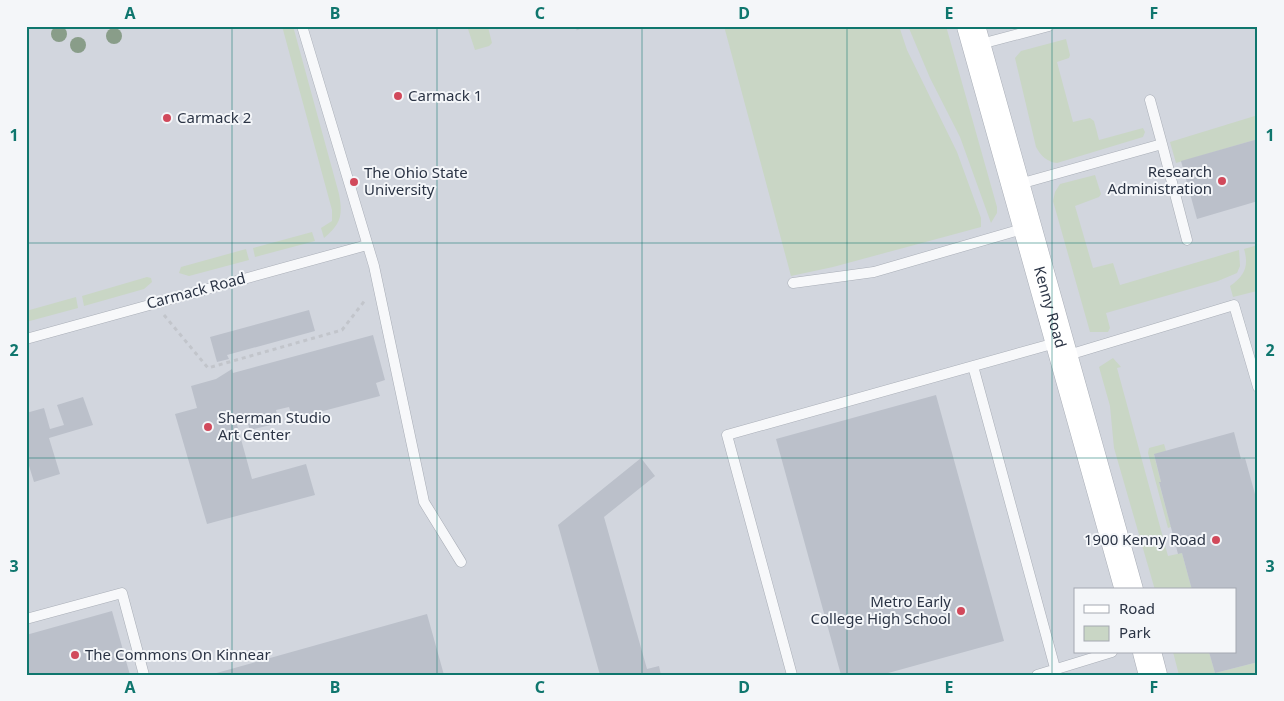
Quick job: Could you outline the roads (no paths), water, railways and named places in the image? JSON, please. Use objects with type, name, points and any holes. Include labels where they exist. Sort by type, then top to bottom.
[{"type":"street","name":"Kenny Road","points":[[974,36],[1128,588]]},
{"type":"street","points":[[1147,654],[1153,675]]},
{"type":"lane","points":[[302,26],[374,266],[424,502],[461,562]]},
{"type":"lane","points":[[974,36],[1049,26]]},
{"type":"lane","points":[[1150,100],[1187,240]]},
{"type":"lane","points":[[1015,186],[1162,144]]},
{"type":"lane","points":[[793,283],[874,272],[1027,227]]},
{"type":"lane","name":"Carmack Road","points":[[26,339],[367,245]]},
{"type":"lane","points":[[792,675],[727,435],[973,366],[1062,349],[1234,305],[1258,387]]},
{"type":"lane","points":[[973,366],[1056,668]]},
{"type":"lane","points":[[26,619],[122,593],[144,675]]},
{"type":"lane","points":[[1037,675],[1105,654]]},
{"type":"place","name":"Carmack 1","points":[[398,96]]},
{"type":"place","name":"Carmack 2","points":[[167,118]]},
{"type":"place","name":"Research Administration","points":[[1222,181]]},
{"type":"place","name":"The Ohio State University","points":[[354,182]]},
{"type":"place","name":"Sherman Studio Art Center","points":[[208,427]]},
{"type":"place","name":"1900 Kenny Road","points":[[1216,540]]},
{"type":"place","name":"Metro Early College High School","points":[[961,611]]},
{"type":"place","name":"The Commons On Kinnear","points":[[75,655]]}]
